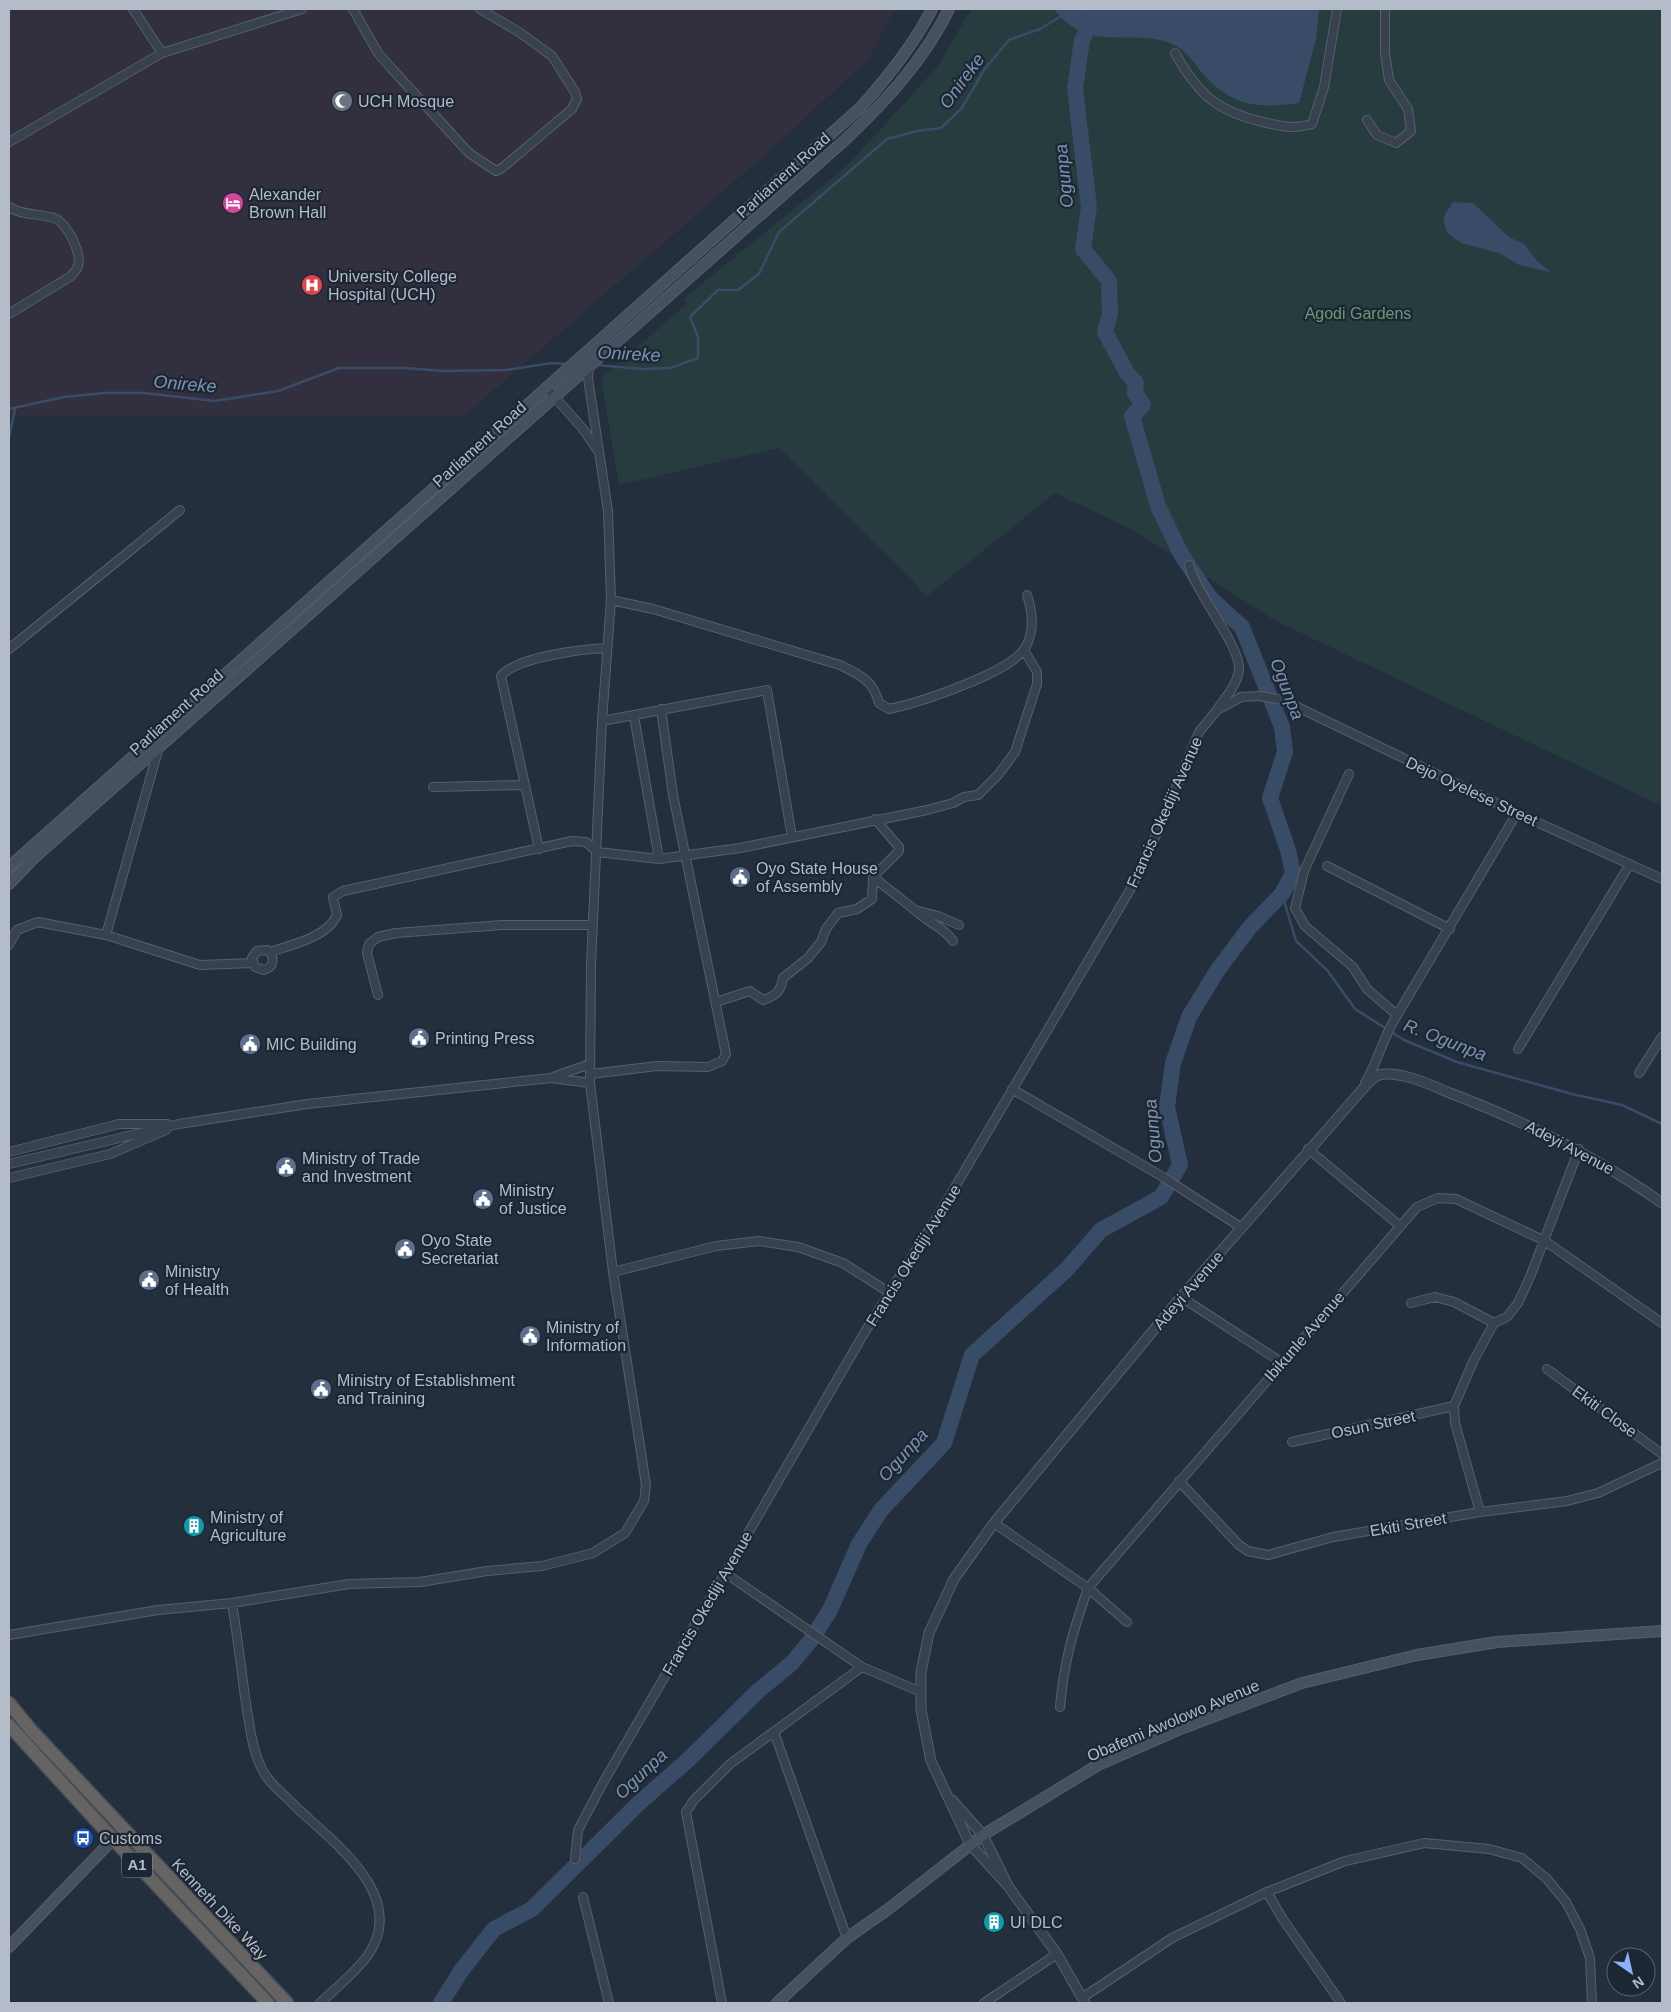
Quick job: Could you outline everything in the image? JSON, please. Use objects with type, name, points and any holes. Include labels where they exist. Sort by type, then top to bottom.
[{"type":"highway","name":"Kenneth Dike Way","points":[[9,1703],[31,1730],[283,2002]]},
{"type":"highway","name":"Kenneth Dike Way","points":[[9,1725],[113,1839],[268,2003]]},
{"type":"highway","points":[[176,1906],[187,1897]]},
{"type":"highway","points":[[213,1945],[223,1936]]},
{"type":"main road","name":"Parliament Road","points":[[9,867],[860,108],[903,56],[932,9]]},
{"type":"main road","name":"Parliament Road","points":[[9,884],[159,748],[838,146],[889,98],[930,42],[949,9]]},
{"type":"main road","name":"Obafemi Awolowo Avenue","points":[[777,2003],[847,1938],[887,1910],[982,1835],[1098,1765],[1178,1730],[1302,1683],[1417,1655],[1497,1642],[1662,1630]]},
{"type":"main road","name":"Obafemi Awolowo Avenue","points":[[1651,1632],[1662,1636]]},
{"type":"main road","points":[[9,1946],[123,1829]]},
{"type":"street","points":[[133,9],[162,53]]},
{"type":"street","points":[[9,142],[162,53],[302,9]]},
{"type":"street","points":[[353,9],[378,53],[392,69],[469,153],[496,171],[572,109],[577,99],[575,92],[552,56],[520,32],[480,9]]},
{"type":"street","points":[[1175,53],[1185,71],[1208,98],[1237,117],[1294,129],[1312,124],[1324,87],[1337,9]]},
{"type":"street","points":[[1367,120],[1377,134],[1396,143],[1411,131],[1408,109],[1389,80],[1385,53],[1385,9]]},
{"type":"street","points":[[9,207],[16,212],[58,220],[68,231],[79,256],[78,267],[71,276],[9,314]]},
{"type":"street","points":[[9,1635],[158,1610],[232,1603],[349,1584],[420,1582],[487,1571],[542,1566],[593,1553],[625,1533],[644,1501],[646,1485],[614,1272],[590,1079],[593,925],[602,722],[611,600],[608,511],[599,453],[590,366]]},
{"type":"street","points":[[546,387],[583,429],[599,453]]},
{"type":"street","points":[[9,649],[180,510]]},
{"type":"street","points":[[1189,565],[1192,578],[1230,642],[1239,669],[1233,687],[1217,710]]},
{"type":"street","points":[[611,600],[653,609],[840,665],[865,678],[874,690],[879,703],[889,709],[917,703],[969,682],[1013,660],[1024,650],[1031,633],[1032,612],[1027,595]]},
{"type":"street","points":[[539,849],[501,676],[510,669],[540,658],[576,650],[607,648]]},
{"type":"street","points":[[270,952],[273,961],[268,969],[259,970],[253,963],[254,954],[257,951],[262,949],[270,952],[312,936],[335,922],[337,915],[332,898],[338,892],[579,842],[586,842],[597,852],[659,859],[740,848],[875,819],[927,810],[953,803],[964,797],[978,795],[1015,752],[1037,684],[1037,672],[1024,650]]},
{"type":"street","points":[[602,722],[661,709],[767,690],[792,837]]},
{"type":"street","name":"Francis Okediji Avenue","points":[[575,1859],[578,1830],[604,1781],[725,1572],[1130,890],[1157,833],[1199,732],[1217,710],[1241,697],[1260,696],[1283,700]]},
{"type":"street","name":"Dejo Oyelese Street","points":[[1283,700],[1517,813],[1662,879]]},
{"type":"street","points":[[9,1164],[179,1124],[334,1101],[551,1078],[590,1079],[658,1066],[708,1067],[722,1061],[726,1054],[673,795],[661,709]]},
{"type":"street","points":[[634,716],[659,859]]},
{"type":"street","points":[[106,935],[159,748],[156,737]]},
{"type":"street","points":[[1349,774],[1304,871],[1295,908],[1305,926],[1354,967],[1367,989],[1395,1019]]},
{"type":"street","points":[[433,787],[524,784]]},
{"type":"street","points":[[1361,1090],[1377,1062],[1382,1041],[1517,813]]},
{"type":"street","points":[[716,1002],[750,991],[762,1000],[774,996],[782,987],[783,978],[808,958],[821,942],[826,929],[838,914],[857,909],[872,899],[873,877],[899,851],[899,847],[875,819]]},
{"type":"street","points":[[1518,1049],[1630,864]]},
{"type":"street","points":[[1327,866],[1450,929]]},
{"type":"street","points":[[873,877],[915,910],[927,922],[949,934],[953,940]]},
{"type":"street","points":[[915,910],[938,916],[959,925]]},
{"type":"street","points":[[9,945],[17,930],[38,922],[106,935],[200,965],[253,963]]},
{"type":"street","points":[[378,995],[367,953],[370,944],[386,934],[502,925],[593,925]]},
{"type":"street","points":[[1639,1073],[1662,1037]]},
{"type":"street","points":[[551,1078],[590,1064]]},
{"type":"street","name":"Adeyi Avenue","points":[[1008,1886],[970,1844],[931,1761],[921,1710],[921,1672],[929,1633],[954,1579],[994,1523],[1181,1297],[1361,1090],[1376,1076],[1398,1075],[1507,1114],[1579,1149],[1662,1203]]},
{"type":"street","points":[[1012,1089],[1163,1177],[1242,1228]]},
{"type":"street","points":[[9,1152],[119,1124],[179,1124]]},
{"type":"street","points":[[9,1178],[110,1154],[179,1124]]},
{"type":"street","points":[[1308,1149],[1400,1226]]},
{"type":"street","points":[[1480,1512],[1455,1423],[1454,1406],[1472,1362],[1494,1323],[1507,1317],[1518,1303],[1545,1241],[1579,1149]]},
{"type":"street","name":"Ibikunle Avenue","points":[[1060,1707],[1064,1668],[1074,1628],[1088,1588],[1178,1481],[1417,1207],[1438,1198],[1456,1199],[1545,1241],[1662,1323]]},
{"type":"street","points":[[614,1272],[716,1246],[759,1241],[798,1246],[843,1263],[890,1293]]},
{"type":"street","points":[[1181,1297],[1281,1362]]},
{"type":"street","points":[[1411,1303],[1435,1297],[1454,1302],[1494,1323]]},
{"type":"street","name":"Ekiti Close","points":[[1547,1369],[1662,1454]]},
{"type":"street","name":"Osun Street","points":[[1292,1442],[1454,1406]]},
{"type":"street","name":"Ekiti Street","points":[[1178,1481],[1239,1545],[1257,1554],[1268,1555],[1333,1538],[1480,1512],[1566,1501],[1598,1493],[1662,1464]]},
{"type":"street","points":[[994,1523],[1088,1588],[1127,1622]]},
{"type":"street","points":[[725,1572],[862,1667],[921,1692]]},
{"type":"street","points":[[232,1603],[249,1723],[261,1769],[276,1787],[352,1860],[370,1884],[378,1904],[381,1919],[379,1935],[368,1956],[320,2003]]},
{"type":"street","points":[[722,2003],[686,1812],[694,1800],[730,1764],[862,1667]]},
{"type":"street","points":[[774,1732],[847,1938]]},
{"type":"street","name":"Adeyi Avenue","points":[[950,1798],[982,1835],[1008,1886]]},
{"type":"street","points":[[1008,1886],[1056,1954],[1083,2001],[1172,1938],[1267,1892],[1345,1861],[1424,1843],[1489,1849],[1522,1858],[1547,1879],[1561,1897],[1580,1929],[1590,1958],[1592,2003]]},
{"type":"street","points":[[1267,1892],[1282,1918],[1341,2003]]},
{"type":"street","points":[[583,1897],[609,2003]]},
{"type":"street","points":[[984,2003],[1056,1954]]},
{"type":"shaded area","name":"University College Hospital (UCH)","points":[[9,9],[895,9],[868,59],[765,155],[464,416],[9,416]]},
{"type":"green space","name":"Agodi Gardens","points":[[971,9],[1662,9],[1662,806],[1276,621],[1133,530],[1055,493],[926,597],[911,579],[779,448],[619,485],[601,378],[687,304],[683,299],[849,164],[937,67]]},
{"type":"water","points":[[1054,9],[1319,9],[1316,39],[1299,103],[1260,105],[1237,100],[1226,94],[1205,76],[1186,53],[1170,43],[1154,39],[1094,36],[1080,31],[1067,23]]},
{"type":"water","points":[[1453,202],[1473,203],[1509,237],[1524,244],[1537,261],[1551,272],[1519,265],[1499,253],[1461,243],[1447,233],[1443,218]]},
{"type":"waterway","name":"Ogunpa","points":[[441,2003],[461,1971],[494,1929],[532,1909],[639,1803],[688,1760],[758,1691],[792,1663],[811,1640],[830,1610],[859,1544],[881,1510],[944,1443],[972,1355],[1066,1270],[1101,1230],[1161,1197],[1180,1165],[1167,1107],[1173,1063],[1189,1017],[1217,971],[1250,927],[1282,894],[1293,873],[1288,850],[1270,798],[1285,752],[1282,727],[1242,627],[1210,598],[1181,554],[1158,506],[1132,416],[1143,405],[1135,393],[1136,383],[1127,373],[1105,332],[1110,314],[1109,281],[1083,249],[1089,207],[1075,88],[1082,40],[1099,9]]},
{"type":"waterway","name":"Onireke","points":[[597,365],[642,369],[670,368],[698,358],[698,337],[690,317],[718,290],[738,290],[759,274],[779,232],[887,139],[917,131],[941,128],[962,108],[984,70],[1009,40],[1040,29],[1063,15]]},
{"type":"waterway","name":"Onireke","points":[[9,409],[64,397],[104,393],[144,393],[215,401],[278,391],[339,368],[405,368],[444,371],[506,370],[552,363],[567,364]]},
{"type":"waterway","points":[[9,438],[15,409]]},
{"type":"waterway","name":"R. Ogunpa","points":[[1282,894],[1296,941],[1327,970],[1355,1009],[1404,1040],[1457,1062],[1572,1094],[1622,1105],[1662,1124]]},
{"type":"place","name":"UCH Mosque","points":[[342,101]]},
{"type":"place","name":"Alexander Brown Hall","points":[[233,203]]},
{"type":"place","name":"University College Hospital (UCH)","points":[[312,285]]},
{"type":"place","name":"Oyo State House of Assembly","points":[[740,877]]},
{"type":"place","name":"Printing Press","points":[[419,1038]]},
{"type":"place","name":"MIC Building","points":[[250,1044]]},
{"type":"place","name":"Ministry of Trade and Investment","points":[[286,1167]]},
{"type":"place","name":"Ministry of Justice","points":[[483,1199]]},
{"type":"place","name":"Oyo State Secretariat","points":[[405,1249]]},
{"type":"place","name":"Ministry of Health","points":[[149,1280]]},
{"type":"place","name":"Ministry of Information","points":[[530,1336]]},
{"type":"place","name":"Ministry of Establishment and Training","points":[[321,1389]]},
{"type":"place","name":"Ministry of Agriculture","points":[[194,1526]]},
{"type":"place","name":"Customs","points":[[83,1838]]},
{"type":"place","name":"UI DLC","points":[[994,1922]]}]
